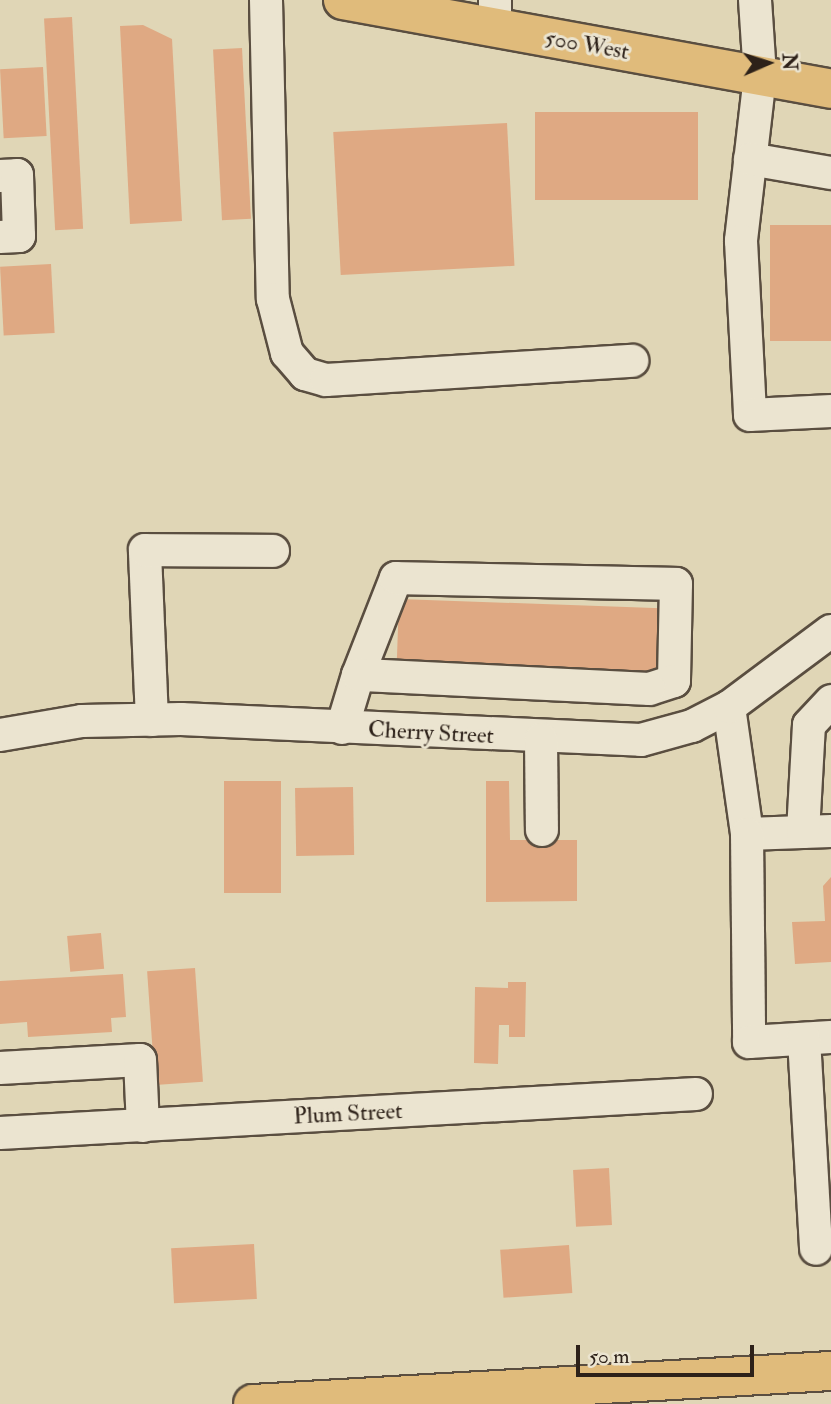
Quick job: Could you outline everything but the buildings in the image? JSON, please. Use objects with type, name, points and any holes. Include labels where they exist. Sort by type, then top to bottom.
[{"type":"main road","name":"500 West","points":[[342,0],[495,15],[760,76],[831,88]]},
{"type":"main road","points":[[253,1404],[831,1371]]},
{"type":"street","points":[[266,0],[273,299],[287,353],[305,374],[326,380],[632,361]]},
{"type":"street","points":[[755,0],[760,76],[741,241],[750,415],[831,411]]},
{"type":"street","points":[[750,159],[831,173]]},
{"type":"street","points":[[0,176],[17,175],[19,236],[0,237]]},
{"type":"street","points":[[152,720],[145,550],[273,551]]},
{"type":"street","points":[[342,728],[358,675],[396,578],[676,584],[674,681],[692,726]]},
{"type":"street","name":"Cherry Street","points":[[0,735],[82,722],[152,720],[640,740],[692,726],[729,707],[831,631]]},
{"type":"street","points":[[358,675],[649,689],[674,681]]},
{"type":"street","points":[[747,834],[817,832],[809,724],[831,701]]},
{"type":"street","points":[[729,707],[747,834],[749,1042],[818,1038],[816,1249]]},
{"type":"street","points":[[541,738],[542,830]]},
{"type":"street","points":[[0,1068],[140,1060],[143,1126]]},
{"type":"street","name":"Plum Street","points":[[0,1133],[696,1094]]}]
